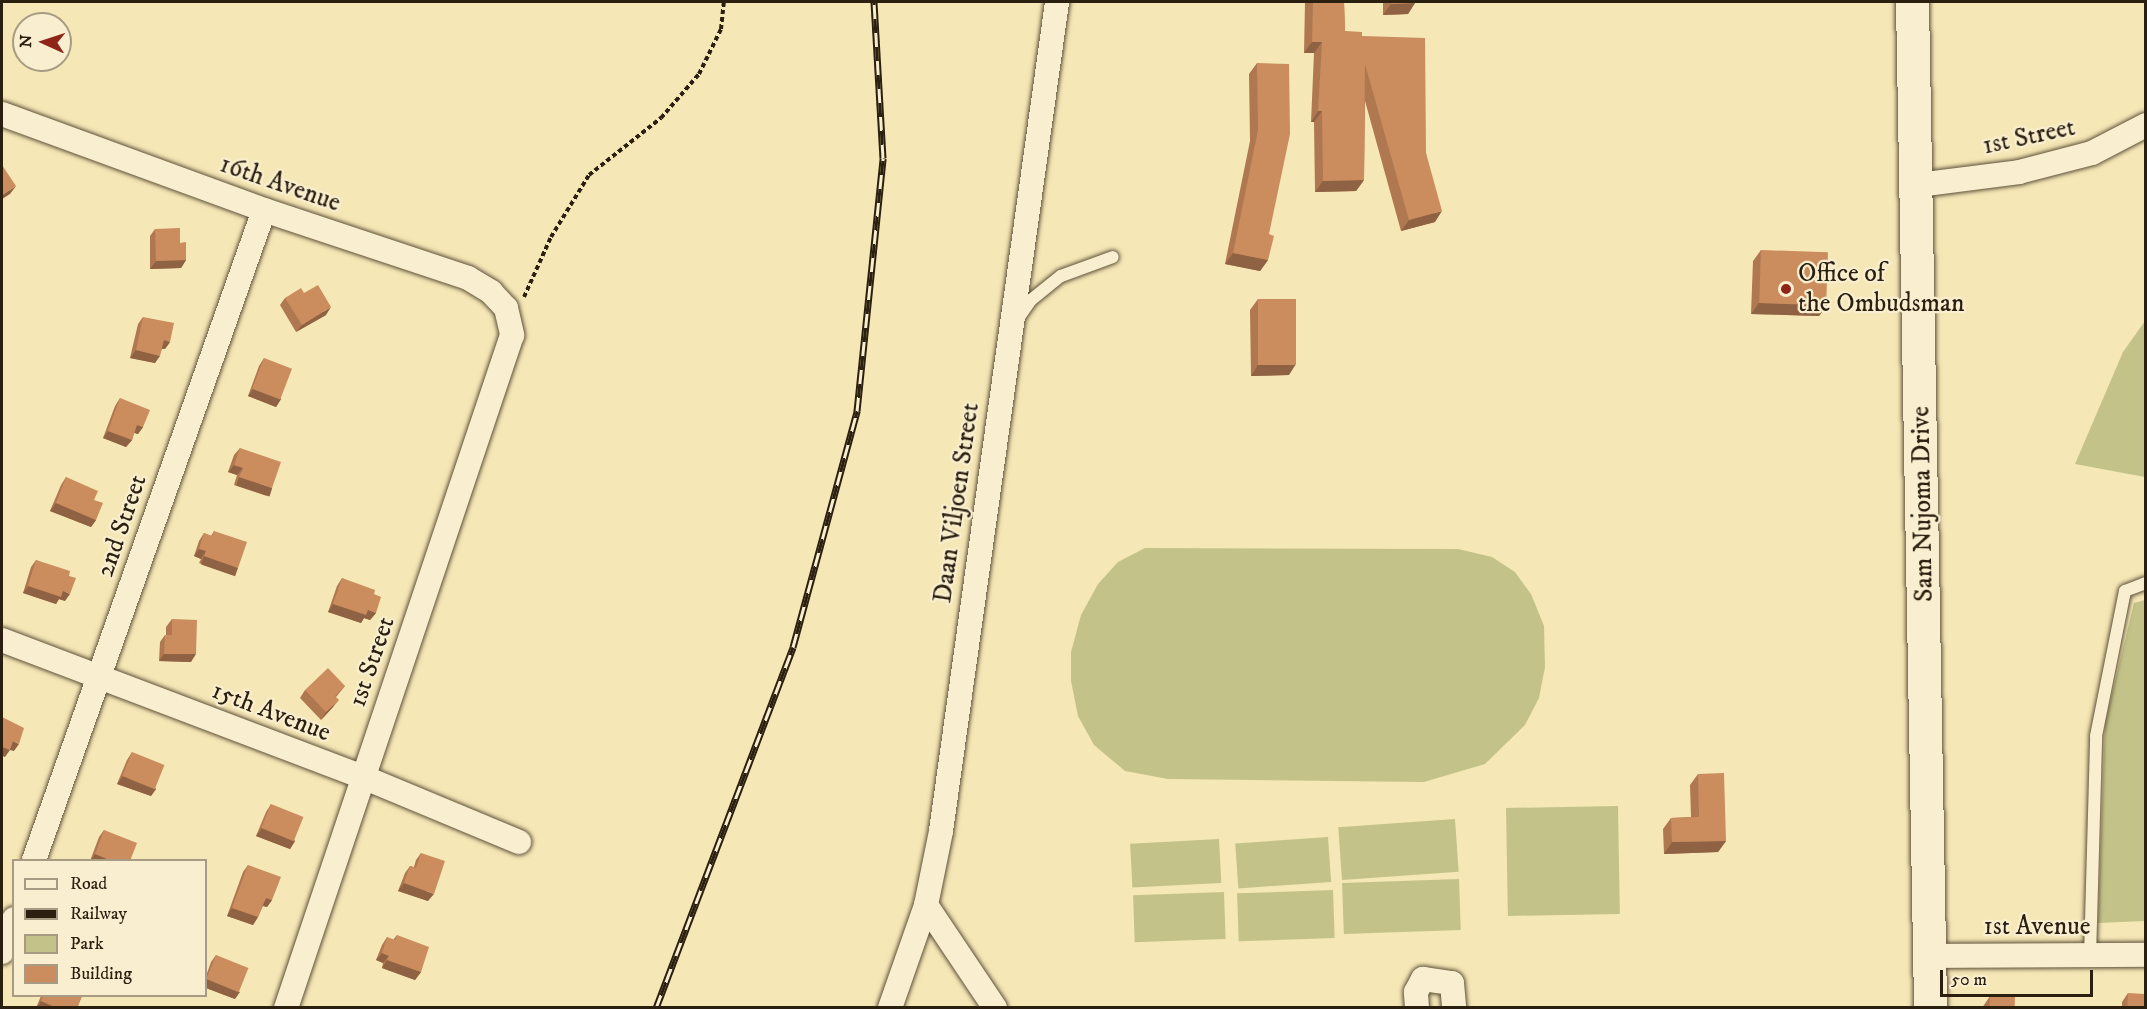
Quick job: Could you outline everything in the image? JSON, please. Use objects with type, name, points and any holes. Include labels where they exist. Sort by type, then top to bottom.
[{"type":"main road","name":"Sam Nujoma Drive","points":[[1912,2],[1918,185],[1930,1008]]},
{"type":"street","name":"Daan Viljoen Street","points":[[890,1008],[926,905],[941,831],[1009,331],[1057,2]]},
{"type":"street","name":"16th Avenue","points":[[2,114],[264,210],[468,278],[491,292],[506,308],[512,335]]},
{"type":"street","name":"1st Street","points":[[1918,185],[2019,172],[2092,153],[2145,125]]},
{"type":"street","name":"2nd Street","points":[[35,859],[264,210]]},
{"type":"street","name":"1st Street","points":[[286,1008],[512,335]]},
{"type":"street","name":"15th Avenue","points":[[2,640],[363,777],[519,842]]},
{"type":"street","points":[[926,905],[994,1008]]},
{"type":"street","points":[[2,952],[12,924]]},
{"type":"street","name":"1st Avenue","points":[[1929,956],[2145,955]]},
{"type":"street","points":[[1417,1008],[1416,992],[1423,979],[1452,983],[1454,1008]]},
{"type":"lane","points":[[1009,331],[1031,300],[1061,276],[1113,257]]},
{"type":"lane","points":[[2090,957],[2096,736],[2125,591],[2145,583]]},
{"type":"path","points":[[512,335],[551,237],[589,175],[661,118],[699,74],[721,29],[724,2]]},
{"type":"green space","points":[[2145,321],[2145,477],[2075,464],[2123,352]]},
{"type":"green space","points":[[1145,548],[1458,549],[1492,557],[1515,572],[1531,594],[1544,626],[1545,667],[1539,698],[1525,725],[1485,764],[1424,782],[1168,779],[1125,771],[1094,745],[1078,716],[1071,681],[1071,652],[1081,615],[1098,584],[1118,562]]},
{"type":"green space","points":[[2145,600],[2145,921],[2098,923],[2105,723],[2134,603]]},
{"type":"green space","points":[[1618,806],[1620,914],[1508,916],[1506,808]]},
{"type":"green space","points":[[1455,819],[1459,872],[1342,880],[1338,827]]},
{"type":"green space","points":[[1328,837],[1331,882],[1238,888],[1235,843]]},
{"type":"green space","points":[[1219,839],[1221,883],[1132,888],[1130,844]]},
{"type":"green space","points":[[1459,879],[1461,930],[1344,934],[1342,883]]},
{"type":"green space","points":[[1333,890],[1335,938],[1239,941],[1237,893]]},
{"type":"green space","points":[[1224,892],[1226,939],[1135,942],[1133,895]]},
{"type":"building","points":[[1313,2],[1344,2],[1345,31],[1362,32],[1362,36],[1425,38],[1426,153],[1442,211],[1409,220],[1365,64],[1364,180],[1323,181],[1322,111],[1318,111],[1322,42],[1312,42]]},
{"type":"building","points":[[1391,2],[1415,2],[1415,3],[1391,4]]},
{"type":"building","points":[[1257,63],[1289,64],[1290,134],[1269,234],[1274,236],[1268,260],[1233,253],[1258,130]]},
{"type":"building","points":[[2,165],[16,186],[2,195]]},
{"type":"building","points":[[180,228],[180,243],[186,242],[186,260],[156,261],[155,229]]},
{"type":"building","name":"Office of the Ombudsman","points":[[1761,250],[1828,252],[1826,305],[1759,303]]},
{"type":"building","points":[[318,285],[331,307],[302,325],[285,298],[301,288],[304,293]]},
{"type":"building","points":[[1258,299],[1296,299],[1296,365],[1258,365]]},
{"type":"building","points":[[143,317],[174,323],[170,342],[164,340],[160,356],[136,350]]},
{"type":"building","points":[[264,358],[292,369],[280,400],[252,389]]},
{"type":"building","points":[[120,398],[150,410],[143,427],[137,425],[132,440],[108,431]]},
{"type":"building","points":[[240,448],[281,462],[272,488],[239,477],[243,468],[234,465]]},
{"type":"building","points":[[66,477],[98,491],[94,500],[103,503],[96,520],[56,503]]},
{"type":"building","points":[[214,531],[247,542],[238,568],[204,556],[206,551],[199,549],[204,533],[212,536]]},
{"type":"building","points":[[36,560],[70,571],[69,576],[76,578],[70,594],[63,591],[61,597],[28,586]]},
{"type":"building","points":[[342,578],[375,590],[374,594],[381,597],[376,613],[368,610],[366,615],[333,604]]},
{"type":"building","points":[[172,619],[197,620],[196,654],[164,654],[165,635],[172,635]]},
{"type":"building","points":[[328,668],[345,686],[335,696],[339,700],[326,712],[305,690]]},
{"type":"building","points":[[2,717],[24,728],[19,744],[13,741],[10,750],[2,747]]},
{"type":"building","points":[[132,752],[164,765],[155,789],[122,776]]},
{"type":"building","points":[[1724,773],[1726,841],[1672,842],[1671,818],[1699,817],[1698,774]]},
{"type":"building","points":[[271,804],[303,817],[294,841],[261,828]]},
{"type":"building","points":[[104,830],[137,843],[131,859],[107,859],[95,854]]},
{"type":"building","points":[[421,853],[445,861],[434,894],[404,883],[410,866],[416,868]]},
{"type":"building","points":[[248,865],[281,877],[272,900],[266,898],[258,917],[232,908]]},
{"type":"building","points":[[397,935],[429,947],[421,972],[387,960],[389,956],[382,953],[387,937],[395,940]]},
{"type":"building","points":[[216,955],[248,968],[239,992],[207,979]]},
{"type":"building","points":[[2128,993],[2145,994],[2144,1008],[2127,1008]]},
{"type":"building","points":[[1990,996],[2015,997],[2015,1008],[1990,1008]]},
{"type":"building","points":[[43,997],[82,997],[77,1008],[57,1008],[41,1001]]},
{"type":"railway","points":[[656,1008],[793,647],[857,411],[883,158],[874,2]]},
{"type":"place","name":"Office of the Ombudsman","points":[[1786,289]]}]
